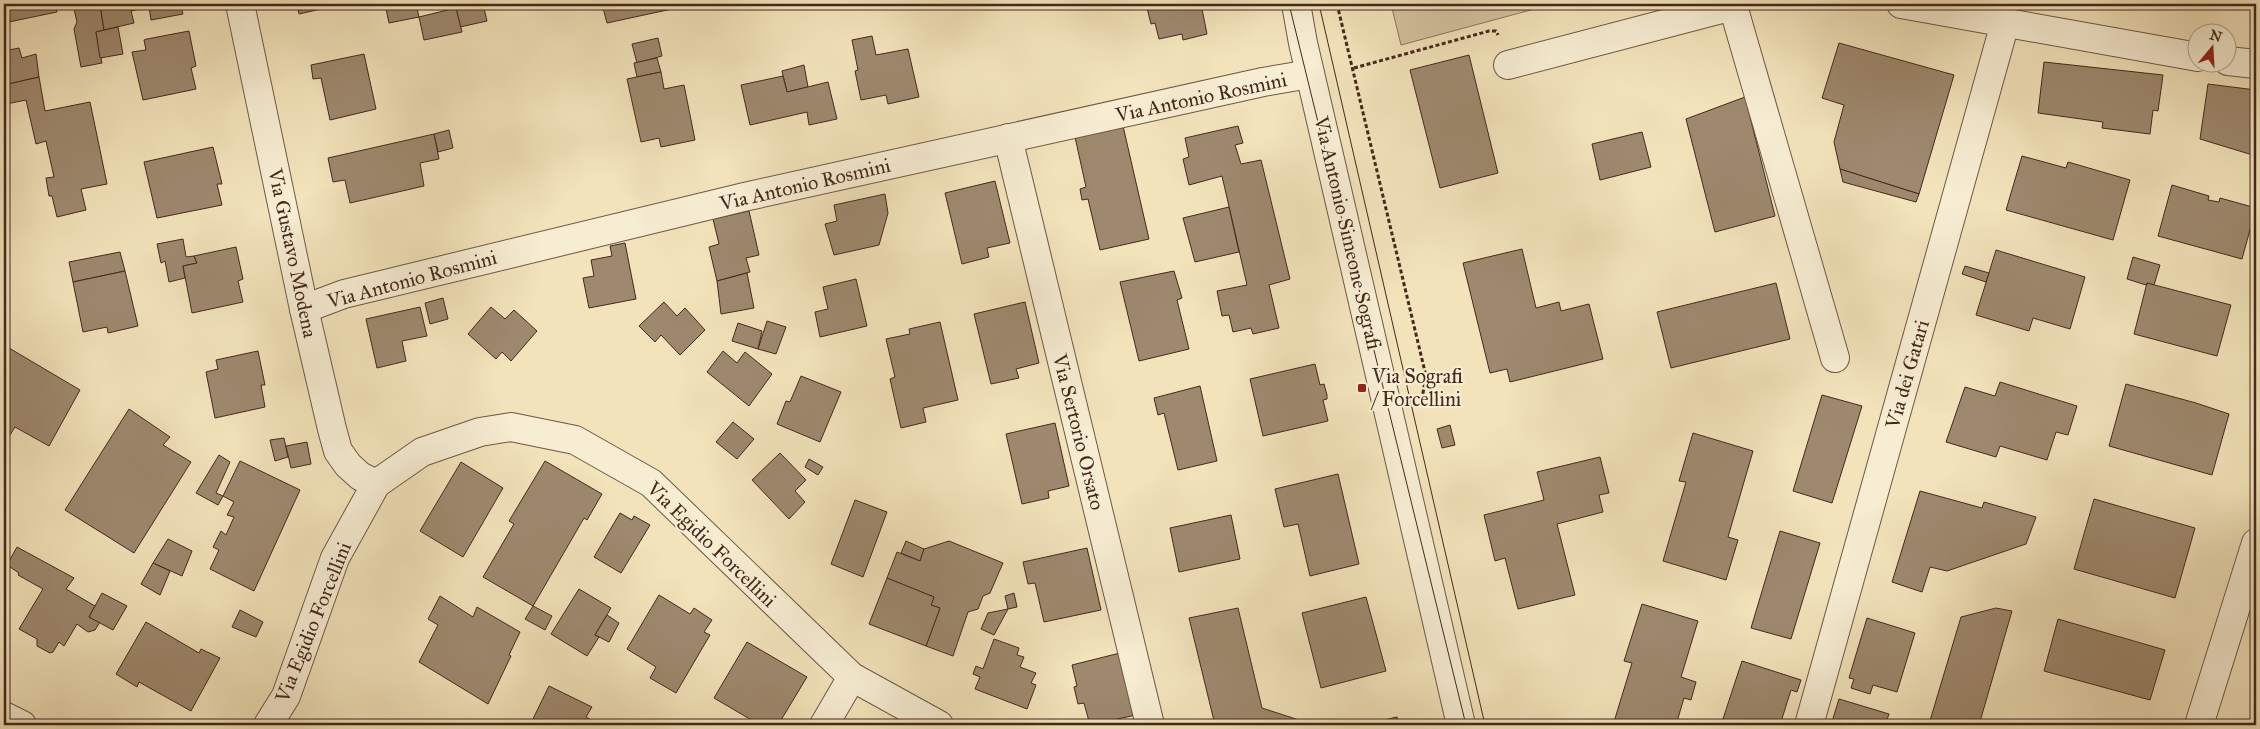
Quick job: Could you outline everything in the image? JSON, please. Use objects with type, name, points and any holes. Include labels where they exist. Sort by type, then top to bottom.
[{"type":"street","name":"Via Gustavo Modena","points":[[240,4],[304,309],[338,451],[348,465],[360,476],[376,484]]},
{"type":"street","name":"Via Antonio Simeone Sografi","points":[[1296,4],[1310,74],[1461,725]]},
{"type":"street","points":[[1901,4],[2188,55]]},
{"type":"street","points":[[1508,65],[1733,5],[1835,358]]},
{"type":"street","name":"Via dei Gatari","points":[[1809,725],[2005,23]]},
{"type":"street","points":[[2238,62],[2256,64]]},
{"type":"street","name":"Via Antonio Rosmini","points":[[304,309],[344,294],[734,199],[1263,82],[1310,74]]},
{"type":"street","name":"Via Sertorio Orsato","points":[[1008,138],[1150,725]]},
{"type":"street","name":"Via Egidio Forcellini","points":[[268,725],[286,696],[335,558],[376,484],[422,452],[480,432],[511,427],[575,440],[651,483],[852,677],[939,725]]},
{"type":"street","points":[[2199,725],[2256,543]]},
{"type":"street","points":[[824,725],[852,677]]},
{"type":"street","points":[[4,716],[22,725]]},
{"type":"path","points":[[1337,4],[1354,68],[1426,376],[1420,408]]},
{"type":"path","points":[[1354,68],[1496,31],[1508,65]]},
{"type":"shaded area","points":[[1391,4],[1553,4],[1401,45]]},
{"type":"building","points":[[4,4],[55,4],[57,12],[4,23]]},
{"type":"building","points":[[73,4],[100,4],[104,30],[96,32],[102,63],[81,67],[74,29],[77,22]]},
{"type":"building","points":[[100,4],[180,4],[183,14],[151,20],[149,7],[131,11],[134,23],[104,30]]},
{"type":"building","points":[[297,4],[343,4],[299,14]]},
{"type":"building","points":[[385,4],[416,4],[419,17],[389,23]]},
{"type":"building","points":[[483,4],[487,21],[460,27],[456,8]]},
{"type":"building","points":[[602,4],[695,4],[607,23]]},
{"type":"building","points":[[1146,4],[1201,4],[1207,34],[1183,40],[1182,34],[1159,39],[1155,23],[1151,24]]},
{"type":"building","points":[[456,8],[462,32],[424,40],[419,17]]},
{"type":"building","points":[[118,27],[123,54],[100,58],[96,32]]},
{"type":"building","points":[[189,31],[196,66],[191,68],[196,89],[143,100],[132,52],[146,50],[144,40]]},
{"type":"building","points":[[872,36],[876,55],[908,49],[919,97],[888,104],[886,95],[861,100],[855,71],[858,70],[852,40]]},
{"type":"building","points":[[658,38],[662,56],[637,63],[632,44]]},
{"type":"building","points":[[1839,43],[1954,75],[1919,194],[1840,169],[1834,142],[1844,105],[1822,98]]},
{"type":"building","points":[[19,48],[22,58],[36,54],[39,77],[4,85],[4,51]]},
{"type":"building","points":[[364,54],[376,109],[330,120],[321,78],[313,79],[311,65]]},
{"type":"building","points":[[1469,55],[1498,173],[1440,188],[1410,70]]},
{"type":"building","points":[[657,58],[661,72],[637,77],[634,63]]},
{"type":"building","points":[[2044,62],[2163,75],[2158,111],[2153,110],[2150,134],[2102,128],[2103,122],[2038,113]]},
{"type":"building","points":[[804,65],[808,87],[787,92],[782,71]]},
{"type":"building","points":[[661,72],[664,89],[684,85],[695,140],[661,147],[659,138],[641,142],[627,79]]},
{"type":"building","points":[[783,76],[787,92],[828,82],[837,119],[809,125],[807,112],[750,125],[741,85]]},
{"type":"building","points":[[39,77],[45,111],[90,102],[107,184],[81,189],[86,210],[57,217],[52,196],[49,196],[46,178],[54,177],[46,141],[36,144],[26,100],[6,104],[4,85]]},
{"type":"building","points":[[2208,84],[2256,90],[2256,156],[2200,139]]},
{"type":"building","points":[[1745,97],[1775,216],[1715,232],[1686,119]]},
{"type":"building","points":[[1123,126],[1149,239],[1100,250],[1088,199],[1082,200],[1080,189],[1086,187],[1075,137]]},
{"type":"building","points":[[1238,126],[1243,143],[1235,145],[1241,164],[1261,160],[1290,279],[1269,285],[1279,328],[1253,334],[1251,328],[1233,332],[1229,315],[1222,316],[1217,291],[1247,285],[1222,176],[1189,185],[1183,159],[1189,157],[1185,138]]},
{"type":"building","points":[[449,130],[453,148],[438,152],[434,134]]},
{"type":"building","points":[[1642,132],[1651,167],[1600,180],[1592,144]]},
{"type":"building","points":[[434,134],[439,159],[420,163],[424,186],[350,203],[345,180],[333,182],[328,158]]},
{"type":"building","points":[[213,147],[222,184],[217,184],[222,205],[157,218],[144,162]]},
{"type":"building","points":[[2022,156],[2066,168],[2068,162],[2130,180],[2113,240],[2006,210]]},
{"type":"building","points":[[1840,169],[1919,194],[1916,202],[1843,182]]},
{"type":"building","points":[[995,181],[1010,243],[987,248],[989,257],[962,264],[945,193]]},
{"type":"building","points":[[2172,185],[2209,196],[2208,200],[2219,202],[2220,198],[2256,208],[2242,259],[2158,236]]},
{"type":"building","points":[[885,194],[888,213],[879,245],[834,255],[825,224],[837,221],[834,205]]},
{"type":"building","points":[[1229,207],[1239,252],[1195,262],[1183,218]]},
{"type":"building","points":[[749,211],[759,255],[746,258],[750,272],[717,281],[709,247],[719,244],[713,219]]},
{"type":"building","points":[[183,239],[186,257],[194,256],[197,263],[183,266],[185,278],[169,282],[165,261],[161,263],[157,244]]},
{"type":"building","points":[[625,243],[636,299],[589,308],[583,278],[594,276],[591,260],[612,256],[610,246]]},
{"type":"building","points":[[236,247],[243,279],[238,281],[243,302],[192,313],[183,266],[197,263],[194,256]]},
{"type":"building","points":[[1522,249],[1536,308],[1559,302],[1561,311],[1589,304],[1603,359],[1510,382],[1507,369],[1490,373],[1463,263]]},
{"type":"building","points":[[1996,250],[2085,277],[2070,329],[2033,318],[2029,331],[1976,315]]},
{"type":"building","points":[[120,252],[125,271],[73,282],[69,262]]},
{"type":"building","points":[[2133,257],[2160,265],[2154,285],[2147,283],[2146,285],[2127,279]]},
{"type":"building","points":[[1965,266],[1989,273],[1986,282],[1962,274]]},
{"type":"building","points":[[125,271],[138,326],[108,333],[107,327],[83,332],[73,282]]},
{"type":"building","points":[[1174,271],[1182,298],[1177,300],[1189,349],[1139,361],[1120,282]]},
{"type":"building","points":[[747,273],[754,308],[721,314],[717,281]]},
{"type":"building","points":[[856,279],[867,326],[820,337],[815,312],[828,309],[823,287]]},
{"type":"building","points":[[1776,283],[1790,339],[1671,368],[1657,312]]},
{"type":"building","points":[[2147,283],[2231,305],[2217,356],[2134,334]]},
{"type":"building","points":[[443,298],[448,319],[430,324],[425,303]]},
{"type":"building","points":[[664,302],[677,316],[685,308],[705,330],[680,355],[661,335],[655,342],[639,326]]},
{"type":"building","points":[[1025,302],[1039,363],[1016,369],[1019,378],[991,384],[974,314]]},
{"type":"building","points":[[420,307],[427,336],[402,341],[406,361],[377,368],[366,319]]},
{"type":"building","points":[[491,307],[505,319],[514,310],[537,331],[511,361],[502,352],[496,359],[468,334]]},
{"type":"building","points":[[767,321],[786,327],[776,354],[758,349]]},
{"type":"building","points":[[940,322],[958,400],[923,408],[926,422],[901,428],[890,379],[895,377],[886,339],[910,334],[909,329]]},
{"type":"building","points":[[738,323],[762,331],[758,349],[732,341]]},
{"type":"building","points":[[4,345],[80,390],[49,446],[15,427],[8,438],[4,435]]},
{"type":"building","points":[[258,351],[265,385],[261,385],[265,407],[215,418],[206,372],[218,369],[216,360]]},
{"type":"building","points":[[723,351],[737,363],[745,352],[772,374],[749,406],[707,372]]},
{"type":"building","points":[[1315,364],[1320,385],[1324,384],[1327,395],[1327,399],[1323,400],[1328,421],[1263,436],[1250,379]]},
{"type":"building","points":[[801,376],[841,392],[820,442],[777,424],[786,401],[790,402]]},
{"type":"building","points":[[2000,382],[2077,406],[2068,435],[2056,432],[2047,460],[2000,446],[1996,457],[1946,442],[1965,387],[1995,396]]},
{"type":"building","points":[[2126,384],[2229,414],[2212,475],[2109,446]]},
{"type":"building","points":[[1200,386],[1217,461],[1178,470],[1164,413],[1158,415],[1154,398]]},
{"type":"building","points":[[1822,395],[1862,406],[1832,503],[1793,491]]},
{"type":"building","points":[[129,409],[170,437],[163,445],[191,462],[134,553],[65,510]]},
{"type":"building","points":[[733,422],[754,439],[737,459],[716,442]]},
{"type":"building","points":[[1055,423],[1069,486],[1048,491],[1049,498],[1022,504],[1006,434]]},
{"type":"building","points":[[1450,425],[1455,445],[1442,448],[1437,429]]},
{"type":"building","points":[[1693,433],[1753,451],[1728,537],[1738,540],[1726,580],[1663,561],[1686,482],[1679,481]]},
{"type":"building","points":[[284,438],[288,457],[275,461],[270,440]]},
{"type":"building","points":[[307,442],[311,464],[291,468],[286,446]]},
{"type":"building","points":[[780,453],[806,480],[795,491],[805,502],[789,519],[752,480]]},
{"type":"building","points":[[219,455],[230,462],[216,493],[223,496],[218,505],[196,493]]},
{"type":"building","points":[[1600,457],[1609,493],[1599,495],[1603,512],[1557,524],[1575,595],[1518,609],[1505,558],[1495,561],[1484,515],[1544,500],[1537,472]]},
{"type":"building","points":[[809,459],[823,467],[818,475],[805,467]]},
{"type":"building","points":[[240,461],[300,490],[254,591],[210,569],[219,550],[213,547],[221,531],[226,535],[234,517],[227,515],[234,502],[223,496]]},
{"type":"building","points":[[545,461],[602,494],[587,520],[584,518],[533,606],[483,577],[514,524],[509,521]]},
{"type":"building","points":[[461,462],[503,488],[463,557],[420,531]]},
{"type":"building","points":[[1338,474],[1359,564],[1310,576],[1298,524],[1284,527],[1275,489]]},
{"type":"building","points":[[1920,491],[1982,508],[1984,502],[2036,517],[2026,544],[1947,571],[1930,567],[1922,592],[1892,582]]},
{"type":"building","points":[[2094,499],[2195,528],[2175,598],[2074,569]]},
{"type":"building","points":[[855,500],[887,512],[863,577],[831,564]]},
{"type":"building","points":[[620,513],[632,520],[634,516],[650,525],[621,573],[594,557]]},
{"type":"building","points":[[1231,515],[1240,559],[1179,572],[1170,528]]},
{"type":"building","points":[[1780,531],[1820,543],[1791,639],[1751,628]]},
{"type":"building","points":[[168,539],[192,551],[182,576],[153,563]]},
{"type":"building","points":[[906,541],[924,549],[920,561],[901,553]]},
{"type":"building","points":[[949,541],[1003,563],[990,593],[983,596],[978,609],[968,612],[953,656],[926,646],[940,608],[931,605],[934,597],[887,578],[897,552],[920,561],[924,549]]},
{"type":"building","points":[[17,547],[74,578],[66,589],[95,606],[89,617],[100,622],[95,630],[88,632],[77,624],[64,646],[59,642],[53,652],[50,653],[37,646],[37,639],[19,629],[43,589],[18,575],[19,573],[7,565]]},
{"type":"building","points":[[1087,548],[1101,610],[1044,622],[1035,583],[1028,584],[1023,562]]},
{"type":"building","points":[[153,563],[170,571],[160,595],[141,584]]},
{"type":"building","points":[[887,578],[934,597],[931,605],[940,608],[926,646],[869,624]]},
{"type":"building","points":[[579,589],[611,608],[595,635],[599,637],[587,656],[551,634]]},
{"type":"building","points":[[102,593],[127,606],[113,630],[89,617]]},
{"type":"building","points":[[1014,593],[1017,607],[1008,609],[1005,596]]},
{"type":"building","points":[[659,595],[690,614],[694,608],[712,620],[704,632],[710,635],[676,693],[650,678],[656,667],[627,649]]},
{"type":"building","points":[[440,596],[473,617],[477,607],[520,632],[509,655],[511,656],[488,704],[419,662],[438,625],[428,619]]},
{"type":"building","points":[[1366,597],[1386,671],[1321,688],[1302,613]]},
{"type":"building","points":[[1642,604],[1698,621],[1681,677],[1696,682],[1691,700],[1684,698],[1676,725],[1613,725],[1632,663],[1624,661]]},
{"type":"building","points":[[533,606],[552,616],[545,630],[525,619]]},
{"type":"building","points":[[1238,608],[1262,708],[1299,720],[1298,725],[1215,725],[1189,618]]},
{"type":"building","points":[[1996,608],[2012,611],[1979,725],[1929,724],[1961,617]]},
{"type":"building","points":[[1008,609],[994,635],[981,629],[988,613]]},
{"type":"building","points":[[240,610],[263,622],[256,637],[232,627]]},
{"type":"building","points":[[607,615],[619,623],[609,642],[595,635]]},
{"type":"building","points":[[1867,618],[1915,633],[1897,692],[1873,685],[1870,694],[1851,688],[1854,679],[1849,678]]},
{"type":"building","points":[[2058,619],[2165,650],[2150,700],[2044,671]]},
{"type":"building","points":[[146,622],[199,653],[201,649],[220,658],[191,711],[139,682],[137,687],[116,674]]},
{"type":"building","points":[[994,639],[1019,648],[1017,655],[1024,657],[1020,667],[1036,673],[1031,683],[1036,685],[1027,709],[975,689],[980,677],[973,674],[976,666],[983,669]]},
{"type":"building","points":[[747,642],[807,677],[778,725],[760,725],[714,698]]},
{"type":"building","points":[[1120,653],[1136,715],[1090,725],[1084,703],[1078,704],[1074,687],[1077,686],[1072,665]]},
{"type":"building","points":[[1742,661],[1801,680],[1797,692],[1791,690],[1780,725],[1721,725]]},
{"type":"building","points":[[549,686],[592,707],[586,717],[600,725],[530,725]]},
{"type":"building","points":[[1839,699],[1889,714],[1885,725],[1831,725]]},
{"type":"building","points":[[1397,717],[1400,725],[1362,725],[1366,724]]},
{"type":"tram line","points":[[1289,4],[1466,725]]},
{"type":"tram line","points":[[1319,4],[1485,725]]},
{"type":"place","name":"Via Sografi / Forcellini","points":[[1362,388]]}]
